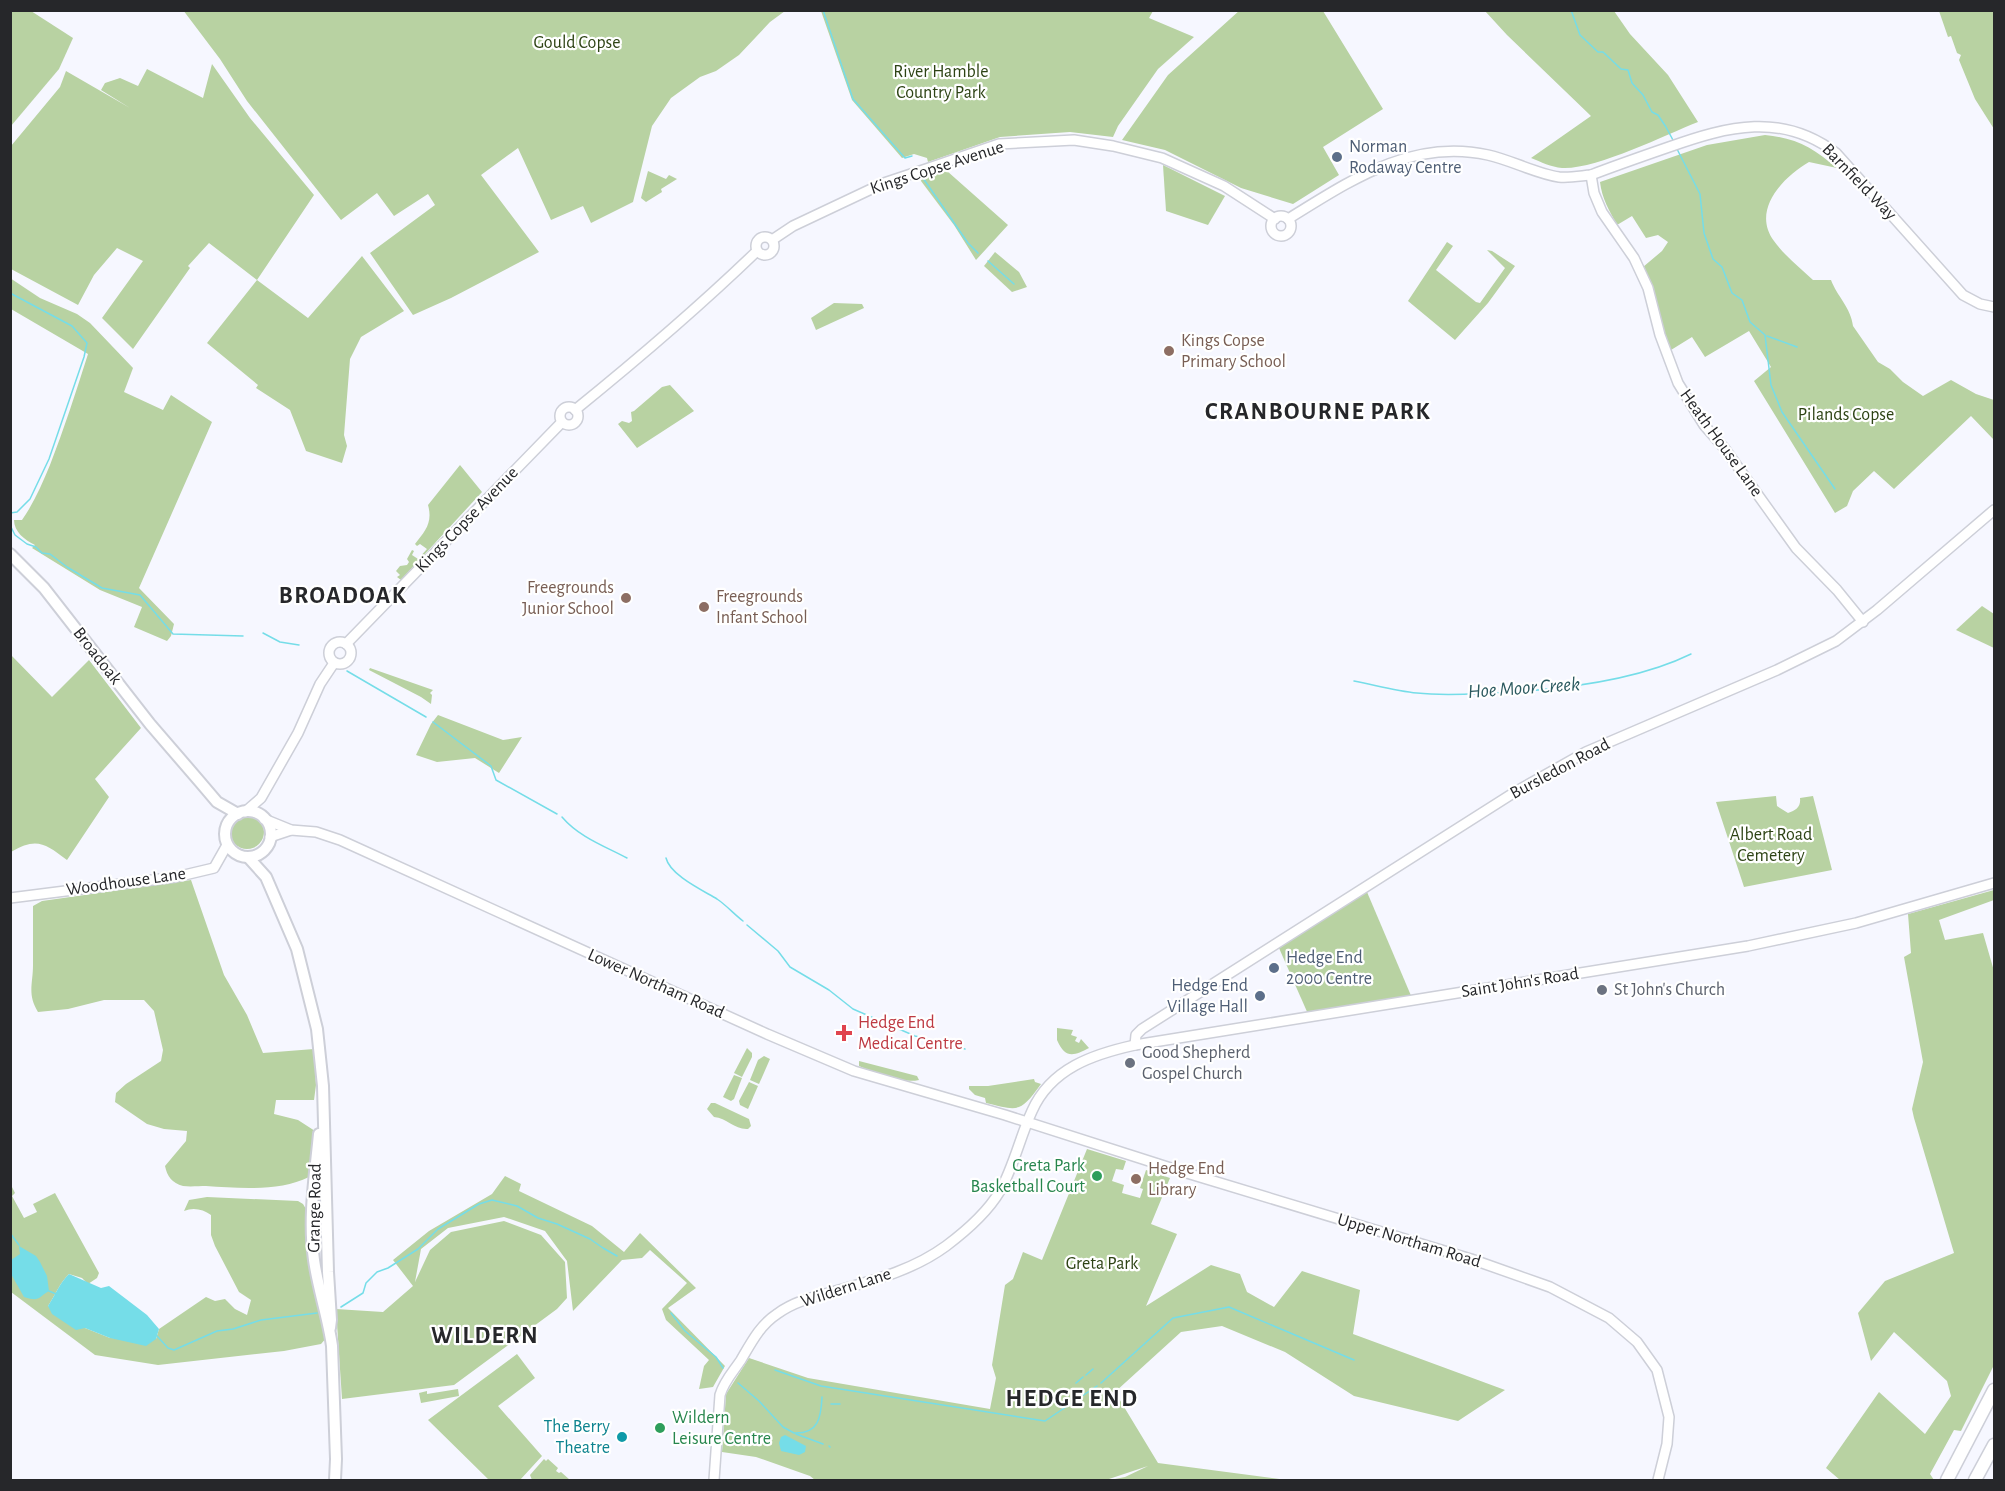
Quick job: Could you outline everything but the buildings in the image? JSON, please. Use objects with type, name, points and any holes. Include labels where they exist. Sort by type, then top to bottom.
[{"type":"highway","points":[[1947,1480],[1995,1390]]},
{"type":"highway","points":[[1975,1480],[1995,1444]]},
{"type":"main road","name":"Broadoak","points":[[10,554],[44,588],[143,715],[217,802]]},
{"type":"main road","points":[[217,802],[242,813],[262,817],[270,831],[265,849],[248,857],[235,853],[228,845],[217,802]]},
{"type":"main road","points":[[225,832],[227,825],[242,813]]},
{"type":"main road","name":"Grange Road","points":[[263,872],[265,849]]},
{"type":"main road","name":"Grange Road","points":[[248,857],[263,872],[297,949],[317,1029],[323,1086],[311,1227],[314,1260],[330,1328],[336,1459],[334,1480]]},
{"type":"street","name":"Barnfield Way","points":[[1591,175],[1702,135],[1735,128],[1764,127],[1801,132],[1820,141],[1836,153],[1963,295],[1980,304],[1995,308]]},
{"type":"street","name":"Kings Copse Avenue","points":[[346,644],[562,422],[569,425],[576,422],[578,416],[575,410],[707,299],[757,251],[756,244],[759,239],[767,236],[772,240],[794,226],[884,183],[999,144],[1074,140],[1113,146],[1162,158],[1224,186],[1275,219]]},
{"type":"street","points":[[1288,219],[1291,229],[1288,234],[1282,236],[1272,230],[1272,223],[1275,219],[1281,217],[1288,219],[1354,178],[1393,161],[1421,154],[1455,151],[1484,154],[1558,177],[1591,175]]},
{"type":"street","name":"Heath House Lane","points":[[1591,175],[1594,193],[1602,212],[1635,258],[1648,288],[1660,336],[1677,383],[1704,425],[1725,449],[1796,548],[1837,590],[1863,622]]},
{"type":"street","name":"Bursledon Road","points":[[1135,1045],[1136,1035],[1142,1029],[1515,792],[1586,752],[1777,670],[1836,641],[1863,622],[1995,510]]},
{"type":"street","points":[[339,642],[346,644],[351,652],[350,658],[345,664],[334,663],[328,655],[330,648],[339,642]]},
{"type":"street","points":[[242,813],[261,798],[298,733],[320,684],[334,663]]},
{"type":"street","points":[[261,798],[262,817]]},
{"type":"street","name":"Lower Northam Road","points":[[262,817],[291,830],[316,832],[340,840],[821,1058],[874,1078],[1028,1122]]},
{"type":"street","name":"Lower Northam Road","points":[[270,837],[291,830]]},
{"type":"street","name":"Woodhouse Lane","points":[[10,898],[176,877],[203,871],[214,868],[228,845]]},
{"type":"street","name":"Saint John's Road","points":[[1028,1122],[1039,1099],[1050,1085],[1065,1072],[1096,1054],[1135,1045],[1748,946],[1856,923],[1995,883]]},
{"type":"street","name":"Wildern Lane","points":[[714,1480],[720,1395],[723,1384],[759,1330],[777,1314],[804,1300],[896,1273],[918,1264],[944,1247],[968,1228],[993,1202],[1006,1179],[1028,1122]]},
{"type":"street","name":"Upper Northam Road","points":[[1028,1122],[1471,1259],[1550,1287],[1609,1318],[1637,1342],[1657,1370],[1669,1417],[1667,1444],[1658,1480]]},
{"type":"green space","points":[[11,10],[31,11],[73,38],[59,69],[11,126]]},
{"type":"green space","name":"Gould Copse","points":[[183,10],[785,11],[770,22],[739,55],[716,71],[700,77],[671,98],[652,126],[633,202],[591,223],[583,206],[551,220],[518,148],[481,175],[539,252],[413,315],[370,253],[435,205],[428,194],[394,216],[377,193],[341,220],[247,101],[220,59]]},
{"type":"green space","points":[[1240,10],[1323,11],[1383,109],[1323,147],[1339,175],[1293,204],[1241,188],[1165,150],[1122,140],[1168,75]]},
{"type":"green space","name":"River Hamble Country Park","points":[[821,11],[1153,11],[1149,18],[1194,37],[1158,69],[1118,126],[1113,137],[1070,132],[1000,137],[928,162],[927,158],[914,154],[902,158],[852,100]]},
{"type":"green space","points":[[1485,11],[1614,11],[1630,34],[1668,75],[1698,122],[1611,158],[1576,167],[1562,168],[1531,158],[1591,116]]},
{"type":"green space","points":[[1939,11],[1994,11],[1994,129],[1975,99],[1959,60],[1961,55],[1957,53],[1951,36],[1948,37]]},
{"type":"green space","points":[[212,64],[250,118],[314,195],[257,280],[209,243],[188,266],[190,268],[133,349],[102,318],[143,261],[117,248],[94,275],[78,305],[11,269],[11,146],[60,87],[66,71],[130,108],[101,90],[105,83],[120,78],[138,86],[147,69],[203,98]]},
{"type":"green space","name":"Pilands Copse","points":[[1765,135],[1796,141],[1837,168],[1809,162],[1780,185],[1768,206],[1766,218],[1768,229],[1782,251],[1813,280],[1831,280],[1850,313],[1853,326],[1878,362],[1890,369],[1903,382],[1923,396],[1951,380],[1976,394],[1994,400],[1994,440],[1971,416],[1894,489],[1874,471],[1853,491],[1847,506],[1835,513],[1754,381],[1771,367],[1749,331],[1705,357],[1692,337],[1671,350],[1663,334],[1643,267],[1662,251],[1668,242],[1658,235],[1646,238],[1632,216],[1617,225],[1601,188],[1600,182],[1707,145]]},
{"type":"green space","points":[[1163,165],[1225,196],[1208,225],[1166,211]]},
{"type":"green space","points":[[648,171],[666,179],[669,175],[677,179],[646,202],[641,198]]},
{"type":"green space","points":[[947,171],[1008,225],[976,260],[954,225],[918,177]]},
{"type":"green space","points":[[1447,242],[1453,246],[1436,270],[1476,302],[1480,303],[1505,268],[1487,250],[1515,266],[1488,303],[1455,340],[1408,301]]},
{"type":"green space","points":[[995,252],[1019,272],[1027,287],[1012,292],[984,266]]},
{"type":"green space","points":[[362,256],[404,311],[361,337],[350,359],[344,435],[347,446],[342,463],[306,451],[290,410],[256,388],[258,385],[207,343],[257,280],[308,318]]},
{"type":"green space","points":[[10,278],[40,298],[77,314],[90,323],[133,368],[124,392],[163,410],[171,395],[212,422],[139,588],[174,624],[167,641],[134,627],[142,607],[100,590],[32,548],[35,545],[18,532],[14,524],[14,520],[22,520],[38,493],[70,410],[88,354],[11,309]]},
{"type":"green space","points":[[834,303],[862,304],[864,308],[816,330],[811,318]]},
{"type":"green space","points":[[670,385],[694,411],[637,448],[618,424],[622,421],[629,423],[632,421],[631,412],[662,387]]},
{"type":"green space","points":[[460,465],[482,492],[401,580],[397,577],[400,575],[396,571],[400,566],[407,565],[409,562],[407,559],[412,550],[414,551],[412,555],[418,559],[427,549],[420,544],[417,546],[415,544],[429,522],[428,505]]},
{"type":"green space","points":[[1982,606],[1994,614],[1994,648],[1956,630]]},
{"type":"green space","points":[[11,655],[52,697],[89,660],[141,728],[95,779],[109,797],[67,860],[52,849],[34,843],[11,852]]},
{"type":"green space","points":[[370,668],[433,690],[430,693],[432,695],[431,704],[369,670]]},
{"type":"green space","points":[[438,715],[503,740],[522,737],[499,773],[475,758],[437,762],[416,755]]},
{"type":"green space","name":"Albert Road Cemetery","points":[[1776,796],[1777,806],[1788,813],[1797,808],[1800,798],[1813,796],[1832,870],[1744,887],[1716,802]]},
{"type":"green space","points":[[247,815],[259,820],[264,832],[259,844],[247,849],[235,844],[230,832],[235,820]]},
{"type":"green space","points":[[191,880],[224,975],[247,1015],[263,1053],[314,1049],[316,1085],[314,1100],[276,1100],[274,1114],[298,1120],[315,1131],[309,1177],[297,1182],[272,1187],[231,1188],[183,1186],[173,1181],[165,1166],[186,1141],[187,1131],[164,1129],[147,1124],[115,1102],[116,1093],[126,1084],[161,1061],[163,1050],[154,1011],[144,1000],[104,1000],[68,1009],[38,1012],[35,1006],[31,989],[33,906],[42,901]]},
{"type":"green space","points":[[1994,890],[1994,900],[1939,920],[1945,940],[1983,933],[1994,971],[1994,1365],[1961,1431],[1954,1430],[1930,1474],[1934,1480],[1840,1480],[1826,1468],[1879,1392],[1925,1434],[1951,1396],[1947,1381],[1894,1332],[1871,1361],[1858,1313],[1885,1281],[1954,1253],[1912,1109],[1923,1062],[1904,957],[1911,953],[1908,914]]},
{"type":"green space","points":[[1367,892],[1412,998],[1308,1014],[1279,948]]},
{"type":"green space","points":[[1057,1028],[1073,1030],[1071,1035],[1077,1037],[1075,1041],[1079,1043],[1081,1039],[1089,1048],[1079,1053],[1067,1053],[1057,1040]]},
{"type":"green space","points":[[747,1048],[752,1053],[752,1057],[742,1077],[734,1073]]},
{"type":"green space","points":[[764,1056],[770,1059],[759,1084],[750,1080],[758,1060]]},
{"type":"green space","points":[[859,1061],[917,1076],[919,1080],[896,1079],[880,1075],[859,1066]]},
{"type":"green space","points":[[734,1075],[742,1078],[734,1099],[731,1101],[723,1097]]},
{"type":"green space","points":[[1034,1079],[1035,1082],[1041,1084],[1023,1105],[1012,1108],[986,1103],[985,1098],[975,1095],[969,1089],[969,1086],[988,1086]]},
{"type":"green space","points":[[749,1082],[758,1086],[748,1109],[740,1105],[739,1101]]},
{"type":"green space","points":[[711,1103],[749,1119],[751,1126],[743,1129],[714,1117],[707,1109]]},
{"type":"green space","name":"Greta Park","points":[[1087,1149],[1126,1161],[1123,1170],[1116,1169],[1112,1181],[1124,1185],[1122,1193],[1140,1198],[1143,1189],[1140,1188],[1146,1170],[1170,1178],[1151,1224],[1177,1234],[1146,1306],[1211,1265],[1240,1274],[1247,1292],[1274,1307],[1302,1271],[1360,1290],[1353,1334],[1505,1390],[1458,1421],[1354,1396],[1285,1352],[1222,1326],[1181,1332],[1115,1392],[1158,1463],[1287,1480],[1110,1480],[1125,1477],[1148,1466],[1106,1480],[815,1480],[810,1476],[756,1457],[722,1452],[726,1394],[749,1358],[808,1378],[990,1409],[996,1378],[992,1365],[1005,1285],[1013,1279],[1023,1252],[1042,1260]]},
{"type":"green space","points":[[505,1176],[521,1184],[519,1191],[592,1226],[624,1252],[640,1233],[696,1288],[668,1308],[725,1366],[713,1387],[699,1389],[704,1366],[709,1360],[666,1320],[662,1309],[687,1283],[650,1250],[642,1258],[622,1260],[573,1311],[567,1261],[545,1231],[504,1217],[448,1228],[421,1249],[415,1282],[430,1250],[451,1232],[504,1221],[541,1235],[565,1262],[567,1298],[557,1309],[454,1385],[342,1399],[336,1309],[383,1312],[413,1286],[393,1260],[429,1231],[492,1194]]},
{"type":"green space","points":[[10,1183],[15,1193],[12,1196],[24,1218],[37,1212],[33,1204],[55,1193],[99,1273],[97,1278],[88,1284],[82,1278],[69,1274],[48,1306],[85,1328],[110,1338],[156,1339],[159,1329],[206,1297],[215,1301],[225,1299],[235,1309],[247,1315],[251,1300],[239,1292],[215,1246],[211,1235],[211,1215],[198,1209],[184,1211],[189,1200],[207,1197],[298,1201],[306,1209],[309,1255],[315,1295],[327,1337],[321,1344],[284,1351],[158,1365],[95,1355],[11,1292]]},
{"type":"green space","points":[[517,1354],[535,1378],[498,1406],[542,1456],[520,1480],[489,1480],[428,1420]]},
{"type":"green space","points":[[458,1389],[459,1396],[421,1403],[419,1393],[427,1391],[427,1394]]},
{"type":"green space","points":[[544,1459],[546,1461],[548,1459],[558,1468],[556,1471],[561,1472],[570,1480],[532,1480],[530,1475]]},
{"type":"water","points":[[19,1246],[36,1256],[47,1276],[49,1291],[38,1298],[24,1297],[11,1274],[11,1260],[20,1254]]},
{"type":"water","points":[[69,1274],[101,1288],[109,1286],[147,1315],[159,1329],[156,1339],[146,1346],[110,1338],[85,1328],[76,1330],[52,1314],[48,1306]]},
{"type":"water","points":[[785,1435],[806,1446],[805,1452],[799,1455],[781,1451],[779,1443],[781,1437]]},
{"type":"waterway","points":[[823,10],[853,99],[905,158],[912,156]]},
{"type":"waterway","name":"Hoe Moor Creek","points":[[1571,10],[1580,35],[1621,69],[1628,70],[1632,83],[1643,95],[1652,112],[1658,115],[1674,142]]},
{"type":"waterway","name":"Hoe Moor Creek","points":[[1677,149],[1700,194],[1704,233],[1713,259],[1722,267],[1732,293],[1742,300],[1750,322],[1765,335],[1771,385],[1782,412],[1835,489]]},
{"type":"waterway","points":[[923,178],[968,243],[978,253]]},
{"type":"waterway","points":[[988,261],[1014,284]]},
{"type":"waterway","points":[[10,293],[72,326],[87,343],[49,459],[30,499],[17,512],[10,513]]},
{"type":"waterway","points":[[1767,336],[1797,347]]},
{"type":"waterway","points":[[10,525],[15,535],[27,544],[36,547],[42,553],[50,554],[102,588],[140,595],[173,634],[243,636]]},
{"type":"waterway","points":[[263,633],[280,642],[299,645]]},
{"type":"waterway","name":"Hoe Moor Creek","points":[[1354,681],[1427,694],[1519,692],[1569,687],[1620,678],[1669,664],[1691,654]]},
{"type":"waterway","points":[[347,671],[426,717]]},
{"type":"waterway","points":[[433,722],[491,766],[496,780],[557,814]]},
{"type":"waterway","points":[[562,817],[584,836],[627,858]]},
{"type":"waterway","points":[[666,858],[680,876],[717,899],[743,921]]},
{"type":"waterway","points":[[747,925],[778,951],[790,967],[829,990],[853,1009],[915,1036],[965,1049]]},
{"type":"waterway","points":[[341,1307],[363,1293],[366,1283],[377,1272],[388,1268],[418,1249],[438,1229],[479,1204],[492,1200],[517,1206],[538,1218],[590,1239],[617,1256]]},
{"type":"waterway","points":[[10,1233],[19,1245]]},
{"type":"waterway","points":[[49,1291],[56,1294]]},
{"type":"waterway","points":[[1101,1383],[1173,1318],[1229,1307],[1354,1360]]},
{"type":"waterway","points":[[157,1336],[168,1348],[174,1350],[217,1331],[233,1329],[261,1320],[317,1313]]},
{"type":"waterway","points":[[671,1313],[685,1331],[716,1357],[723,1368]]},
{"type":"waterway","points":[[1086,1375],[1093,1369]]},
{"type":"waterway","points":[[775,1370],[821,1386],[1045,1421],[1097,1386]]},
{"type":"waterway","points":[[1076,1383],[1083,1377]]},
{"type":"waterway","points":[[738,1383],[759,1401],[783,1427],[794,1433],[809,1431],[814,1427],[821,1411],[822,1397]]},
{"type":"waterway","points":[[831,1404],[840,1404]]},
{"type":"waterway","points":[[796,1434],[823,1444]]},
{"type":"place","name":"Norman Rodaway Centre","points":[[1337,157]]},
{"type":"place","name":"Kings Copse Primary School","points":[[1169,351]]},
{"type":"place","name":"Freegrounds Junior School","points":[[626,598]]},
{"type":"place","name":"Freegrounds Infant School","points":[[704,607]]},
{"type":"place","name":"Hedge End 2000 Centre","points":[[1274,968]]},
{"type":"place","name":"St John's Church","points":[[1602,990]]},
{"type":"place","name":"Hedge End Village Hall","points":[[1260,996]]},
{"type":"place","name":"Hedge End Medical Centre","points":[[844,1033]]},
{"type":"place","name":"Good Shepherd Gospel Church","points":[[1130,1063]]},
{"type":"place","name":"Greta Park Basketball Court","points":[[1097,1176]]},
{"type":"place","name":"Hedge End Library","points":[[1136,1179]]},
{"type":"place","name":"Wildern Leisure Centre","points":[[660,1428]]},
{"type":"place","name":"The Berry Theatre","points":[[622,1437]]},
{"type":"district","name":"CRANBOURNE PARK","points":[[1318,412]]},
{"type":"district","name":"BROADOAK","points":[[343,596]]},
{"type":"district","name":"WILDERN","points":[[485,1336]]},
{"type":"district","name":"HEDGE END","points":[[1072,1399]]}]
